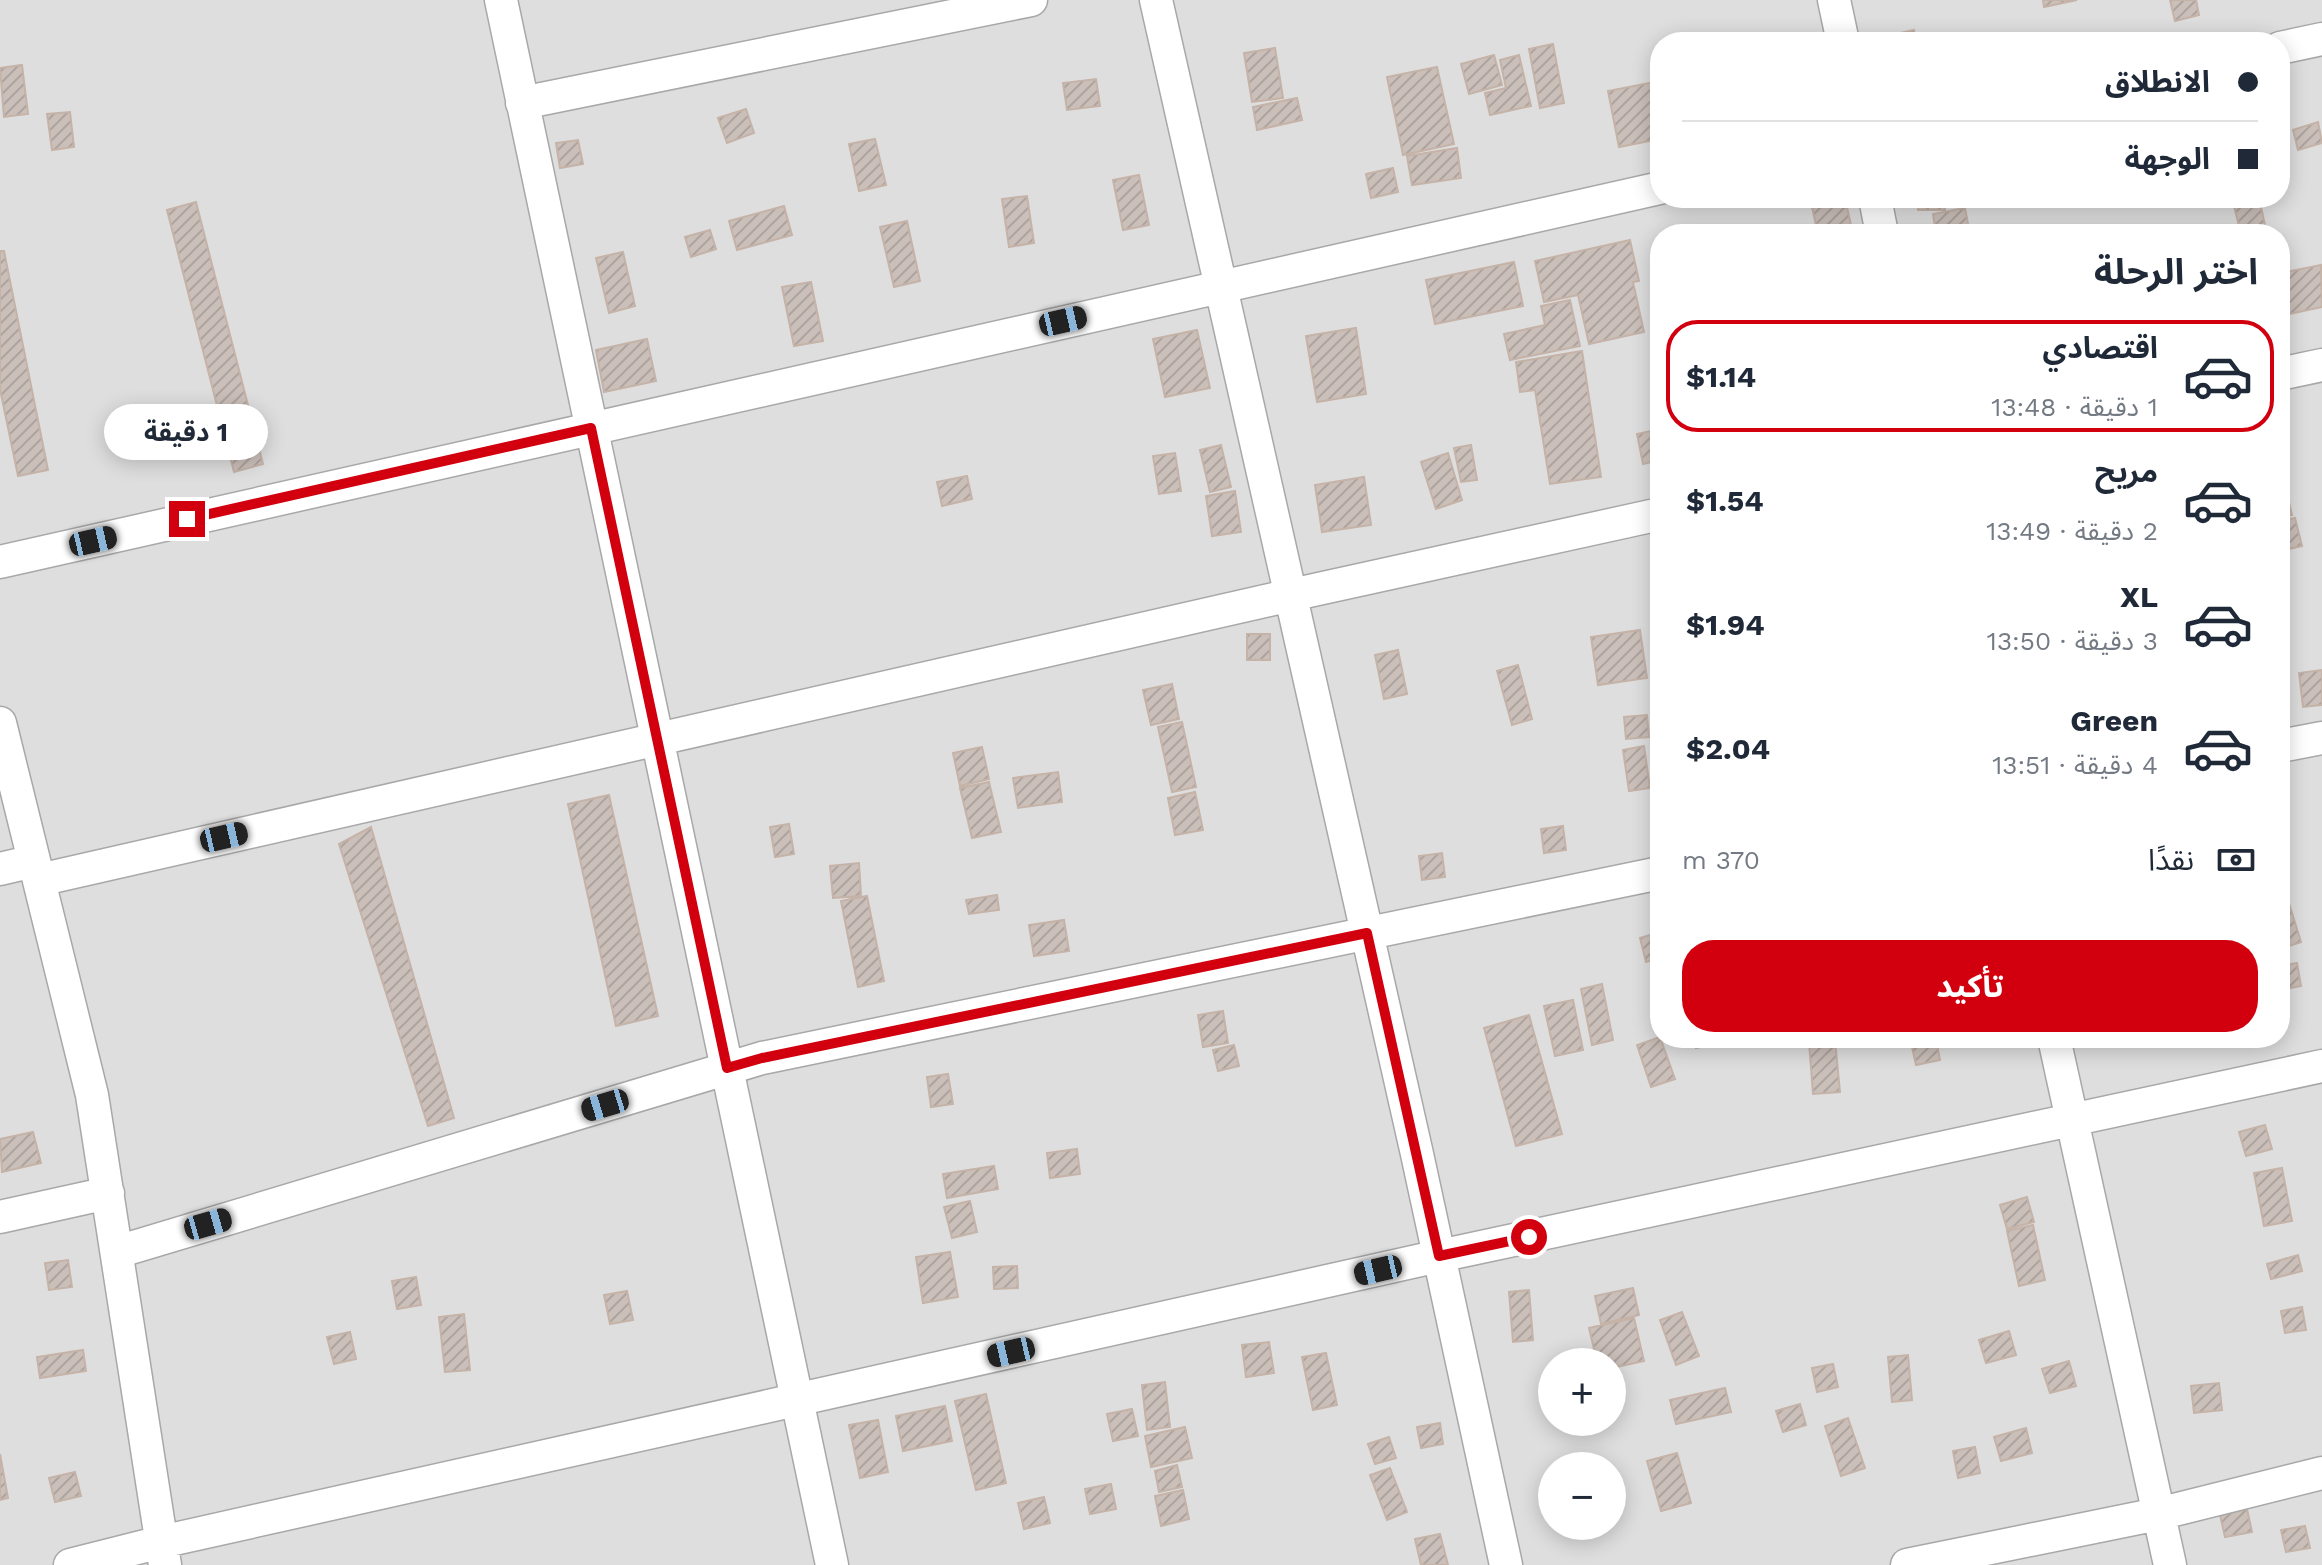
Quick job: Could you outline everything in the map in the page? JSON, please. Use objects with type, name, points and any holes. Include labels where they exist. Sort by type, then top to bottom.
[{"type":"street","points":[[501,0],[832,1565]]},
{"type":"street","points":[[522,103],[1031,0]]},
{"type":"street","points":[[1156,0],[1506,1565]]},
{"type":"street","points":[[1834,0],[1841,32]]},
{"type":"street","points":[[2290,46],[2322,39]]},
{"type":"street","points":[[0,562],[1650,190]]},
{"type":"street","points":[[2290,372],[2322,365]]},
{"type":"street","points":[[0,869],[36,870],[657,739],[1650,516]]},
{"type":"street","points":[[0,723],[92,1095],[163,1554]]},
{"type":"street","points":[[2290,744],[2322,738]]},
{"type":"street","points":[[117,1252],[762,1058],[1650,875]]},
{"type":"street","points":[[2056,1048],[2170,1565]]},
{"type":"street","points":[[70,1565],[163,1554],[797,1400],[1439,1256],[2322,1066]]},
{"type":"street","points":[[0,1217],[108,1193]]},
{"type":"street","points":[[1907,1565],[2158,1514],[2322,1473]]},
{"type":"shaded area","points":[[0,0],[2322,0],[2322,1565],[0,1565]]},
{"type":"building","points":[[2043,0],[2077,0],[2044,7]]},
{"type":"building","points":[[2170,0],[2196,0],[2199,15],[2175,21]]},
{"type":"building","points":[[1553,44],[1564,103],[1540,108],[1529,49]]},
{"type":"building","points":[[1275,48],[1283,98],[1252,102],[1244,53]]},
{"type":"building","points":[[1494,55],[1502,85],[1469,94],[1461,64]]},
{"type":"building","points":[[1519,55],[1531,106],[1490,115],[1485,93],[1506,88],[1500,60]]},
{"type":"building","points":[[22,65],[28,114],[4,117],[0,68]]},
{"type":"building","points":[[1437,67],[1454,144],[1403,155],[1387,77]]},
{"type":"building","points":[[1096,79],[1100,106],[1067,110],[1063,83]]},
{"type":"building","points":[[1650,83],[1650,141],[1619,147],[1608,91]]},
{"type":"building","points":[[1297,98],[1302,120],[1257,130],[1253,107]]},
{"type":"building","points":[[746,109],[754,133],[727,143],[718,118]]},
{"type":"building","points":[[70,112],[74,147],[52,150],[47,114]]},
{"type":"building","points":[[2318,122],[2322,143],[2298,150],[2293,130]]},
{"type":"building","points":[[875,139],[886,185],[859,191],[849,144]]},
{"type":"building","points":[[578,140],[583,164],[560,168],[556,143]]},
{"type":"building","points":[[1457,148],[1461,178],[1412,185],[1407,156]]},
{"type":"building","points":[[1393,168],[1398,192],[1371,198],[1366,174]]},
{"type":"building","points":[[1139,175],[1149,225],[1123,230],[1113,180]]},
{"type":"building","points":[[1027,196],[1034,243],[1009,247],[1002,199]]},
{"type":"building","points":[[196,202],[263,464],[234,472],[167,210]]},
{"type":"building","points":[[784,206],[792,235],[737,250],[729,221]]},
{"type":"building","points":[[1812,208],[1847,208],[1851,224],[1816,224]]},
{"type":"building","points":[[1918,208],[1945,208],[1945,210]]},
{"type":"building","points":[[1965,208],[1968,224],[1934,224],[1933,214]]},
{"type":"building","points":[[2234,208],[2261,208],[2265,224],[2238,224]]},
{"type":"building","points":[[907,221],[920,281],[894,287],[880,227]]},
{"type":"building","points":[[710,230],[716,249],[691,257],[685,237]]},
{"type":"building","points":[[1630,240],[1639,281],[1633,282],[1644,332],[1589,344],[1578,295],[1544,302],[1535,261]]},
{"type":"building","points":[[0,251],[4,251],[48,470],[18,476],[0,389]]},
{"type":"building","points":[[623,252],[635,306],[609,313],[596,258]]},
{"type":"building","points":[[1514,262],[1523,306],[1435,324],[1426,280]]},
{"type":"building","points":[[2321,265],[2322,307],[2290,314],[2290,271]]},
{"type":"building","points":[[811,282],[823,341],[794,346],[782,287]]},
{"type":"building","points":[[1570,300],[1580,346],[1510,360],[1504,334],[1545,325],[1541,306]]},
{"type":"building","points":[[1356,328],[1366,394],[1317,402],[1306,336]]},
{"type":"building","points":[[1197,330],[1210,388],[1165,397],[1153,339]]},
{"type":"building","points":[[647,339],[656,381],[604,392],[596,350]]},
{"type":"building","points":[[1582,351],[1601,477],[1550,484],[1535,390],[1520,392],[1516,362]]},
{"type":"building","points":[[1650,431],[1650,462],[1643,464],[1637,434]]},
{"type":"building","points":[[1221,445],[1231,487],[1210,492],[1200,450]]},
{"type":"building","points":[[1471,445],[1477,480],[1461,482],[1454,448]]},
{"type":"building","points":[[1175,453],[1181,491],[1159,494],[1153,456]]},
{"type":"building","points":[[1448,453],[1462,500],[1436,509],[1421,462]]},
{"type":"building","points":[[967,476],[972,499],[942,506],[937,482]]},
{"type":"building","points":[[1364,477],[1371,525],[1322,532],[1315,485]]},
{"type":"building","points":[[1235,491],[1241,532],[1212,536],[1206,496]]},
{"type":"building","points":[[2295,518],[2302,546],[2290,549],[2290,519]]},
{"type":"building","points":[[1640,630],[1647,678],[1598,685],[1591,637]]},
{"type":"building","points":[[1247,634],[1270,634],[1270,660],[1247,660]]},
{"type":"building","points":[[1398,650],[1407,694],[1384,699],[1375,655]]},
{"type":"building","points":[[1518,665],[1532,719],[1512,725],[1497,671]]},
{"type":"building","points":[[2322,670],[2322,705],[2303,707],[2299,673]]},
{"type":"building","points":[[1172,684],[1179,719],[1151,725],[1143,690]]},
{"type":"building","points":[[1647,715],[1649,737],[1626,739],[1624,717]]},
{"type":"building","points":[[1182,722],[1196,787],[1172,792],[1158,727]]},
{"type":"building","points":[[1644,746],[1650,788],[1629,791],[1623,750]]},
{"type":"building","points":[[982,747],[989,779],[960,786],[953,753]]},
{"type":"building","points":[[1058,772],[1062,802],[1018,808],[1013,778]]},
{"type":"building","points":[[989,782],[1001,832],[972,838],[960,788]]},
{"type":"building","points":[[1195,792],[1203,830],[1175,835],[1168,798]]},
{"type":"building","points":[[609,795],[658,1016],[616,1026],[568,804]]},
{"type":"building","points":[[789,824],[794,854],[775,857],[770,827]]},
{"type":"building","points":[[1563,826],[1566,850],[1544,853],[1541,829]]},
{"type":"building","points":[[371,827],[454,1118],[428,1126],[339,844]]},
{"type":"building","points":[[1442,853],[1445,877],[1422,880],[1419,856]]},
{"type":"building","points":[[859,863],[861,896],[833,898],[830,866]]},
{"type":"building","points":[[997,895],[999,910],[969,914],[966,900]]},
{"type":"building","points":[[867,896],[884,981],[858,987],[841,901]]},
{"type":"building","points":[[2290,906],[2301,942],[2290,946]]},
{"type":"building","points":[[1064,920],[1069,951],[1034,956],[1029,925]]},
{"type":"building","points":[[1650,935],[1650,961],[1646,962],[1640,938]]},
{"type":"building","points":[[2297,963],[2301,986],[2290,988],[2290,964]]},
{"type":"building","points":[[1602,984],[1613,1040],[1592,1045],[1581,989]]},
{"type":"building","points":[[1573,1000],[1583,1050],[1555,1056],[1544,1006]]},
{"type":"building","points":[[1223,1011],[1228,1043],[1203,1047],[1198,1015]]},
{"type":"building","points":[[1529,1015],[1562,1134],[1516,1146],[1484,1028]]},
{"type":"building","points":[[1650,1040],[1650,1048],[1664,1048],[1675,1079],[1651,1087],[1637,1045]]},
{"type":"building","points":[[1234,1045],[1239,1066],[1218,1071],[1213,1050]]},
{"type":"building","points":[[1809,1048],[1836,1048],[1840,1092],[1813,1094]]},
{"type":"building","points":[[1912,1048],[1938,1048],[1940,1060],[1916,1065]]},
{"type":"building","points":[[948,1074],[953,1104],[931,1107],[927,1077]]},
{"type":"building","points":[[2265,1125],[2272,1149],[2246,1156],[2239,1132]]},
{"type":"building","points":[[33,1132],[41,1163],[2,1172],[0,1139]]},
{"type":"building","points":[[1077,1149],[1080,1174],[1050,1178],[1047,1153]]},
{"type":"building","points":[[994,1166],[998,1189],[947,1198],[943,1174]]},
{"type":"building","points":[[2282,1168],[2292,1221],[2264,1226],[2254,1173]]},
{"type":"building","points":[[2027,1197],[2034,1222],[2007,1229],[2000,1205]]},
{"type":"building","points":[[970,1201],[977,1232],[952,1238],[944,1207]]},
{"type":"building","points":[[2033,1225],[2045,1280],[2019,1286],[2007,1231]]},
{"type":"building","points":[[950,1252],[958,1297],[923,1303],[916,1257]]},
{"type":"building","points":[[2298,1255],[2302,1271],[2271,1279],[2267,1264]]},
{"type":"building","points":[[68,1260],[72,1287],[49,1290],[45,1263]]},
{"type":"building","points":[[1017,1266],[1018,1288],[994,1289],[993,1267]]},
{"type":"building","points":[[416,1277],[421,1305],[397,1309],[392,1281]]},
{"type":"building","points":[[1633,1288],[1639,1315],[1601,1324],[1595,1296]]},
{"type":"building","points":[[1529,1290],[1533,1340],[1513,1342],[1509,1292]]},
{"type":"building","points":[[627,1291],[633,1320],[610,1324],[604,1295]]},
{"type":"building","points":[[2302,1307],[2306,1330],[2285,1333],[2281,1311]]},
{"type":"building","points":[[1682,1312],[1699,1356],[1676,1365],[1660,1320]]},
{"type":"building","points":[[464,1314],[470,1370],[445,1372],[439,1317]]},
{"type":"building","points":[[1634,1318],[1644,1361],[1626,1365],[1626,1348],[1594,1348],[1589,1328]]},
{"type":"building","points":[[2009,1331],[2016,1355],[1986,1363],[1979,1340]]},
{"type":"building","points":[[350,1332],[356,1359],[334,1364],[327,1337]]},
{"type":"building","points":[[1269,1342],[1274,1373],[1246,1377],[1242,1345]]},
{"type":"building","points":[[83,1350],[86,1371],[40,1378],[37,1357]]},
{"type":"building","points":[[1326,1353],[1337,1405],[1313,1410],[1302,1357]]},
{"type":"building","points":[[1908,1355],[1912,1400],[1892,1402],[1888,1357]]},
{"type":"building","points":[[2069,1361],[2076,1386],[2050,1393],[2042,1369]]},
{"type":"building","points":[[1833,1364],[1838,1387],[1817,1392],[1812,1368]]},
{"type":"building","points":[[1165,1382],[1170,1427],[1147,1430],[1142,1385]]},
{"type":"building","points":[[2219,1383],[2222,1410],[2194,1413],[2191,1386]]},
{"type":"building","points":[[1725,1388],[1731,1412],[1676,1424],[1670,1400]]},
{"type":"building","points":[[986,1394],[1006,1483],[976,1490],[955,1401]]},
{"type":"building","points":[[1800,1404],[1806,1425],[1783,1432],[1776,1411]]},
{"type":"building","points":[[945,1406],[952,1441],[903,1451],[896,1416]]},
{"type":"building","points":[[1132,1409],[1138,1436],[1113,1441],[1107,1414]]},
{"type":"building","points":[[1848,1418],[1865,1468],[1841,1476],[1825,1426]]},
{"type":"building","points":[[878,1420],[888,1472],[860,1478],[849,1425]]},
{"type":"building","points":[[1440,1423],[1443,1444],[1421,1448],[1417,1427]]},
{"type":"building","points":[[1185,1427],[1192,1458],[1151,1467],[1145,1436]]},
{"type":"building","points":[[2026,1428],[2032,1453],[2001,1461],[1994,1437]]},
{"type":"building","points":[[1389,1437],[1396,1458],[1375,1464],[1368,1444]]},
{"type":"building","points":[[1975,1447],[1980,1473],[1958,1478],[1953,1451]]},
{"type":"building","points":[[1677,1453],[1691,1503],[1661,1511],[1647,1461]]},
{"type":"building","points":[[0,1454],[8,1498],[0,1500]]},
{"type":"building","points":[[1177,1465],[1182,1487],[1159,1492],[1155,1471]]},
{"type":"building","points":[[1390,1468],[1407,1512],[1387,1520],[1370,1475]]},
{"type":"building","points":[[75,1472],[81,1496],[55,1502],[49,1478]]},
{"type":"building","points":[[1111,1484],[1116,1509],[1090,1514],[1085,1489]]},
{"type":"building","points":[[1183,1490],[1189,1519],[1161,1526],[1155,1496]]},
{"type":"building","points":[[1044,1497],[1050,1523],[1024,1529],[1018,1503]]},
{"type":"building","points":[[2247,1509],[2252,1532],[2225,1537],[2220,1515]]},
{"type":"building","points":[[2305,1526],[2310,1548],[2286,1552],[2281,1530]]},
{"type":"building","points":[[1440,1534],[1448,1565],[1421,1565],[1415,1539]]},
{"type":"route","points":[[187,519],[591,428],[727,1068],[762,1058],[1367,933],[1439,1256],[1529,1237]]}]
